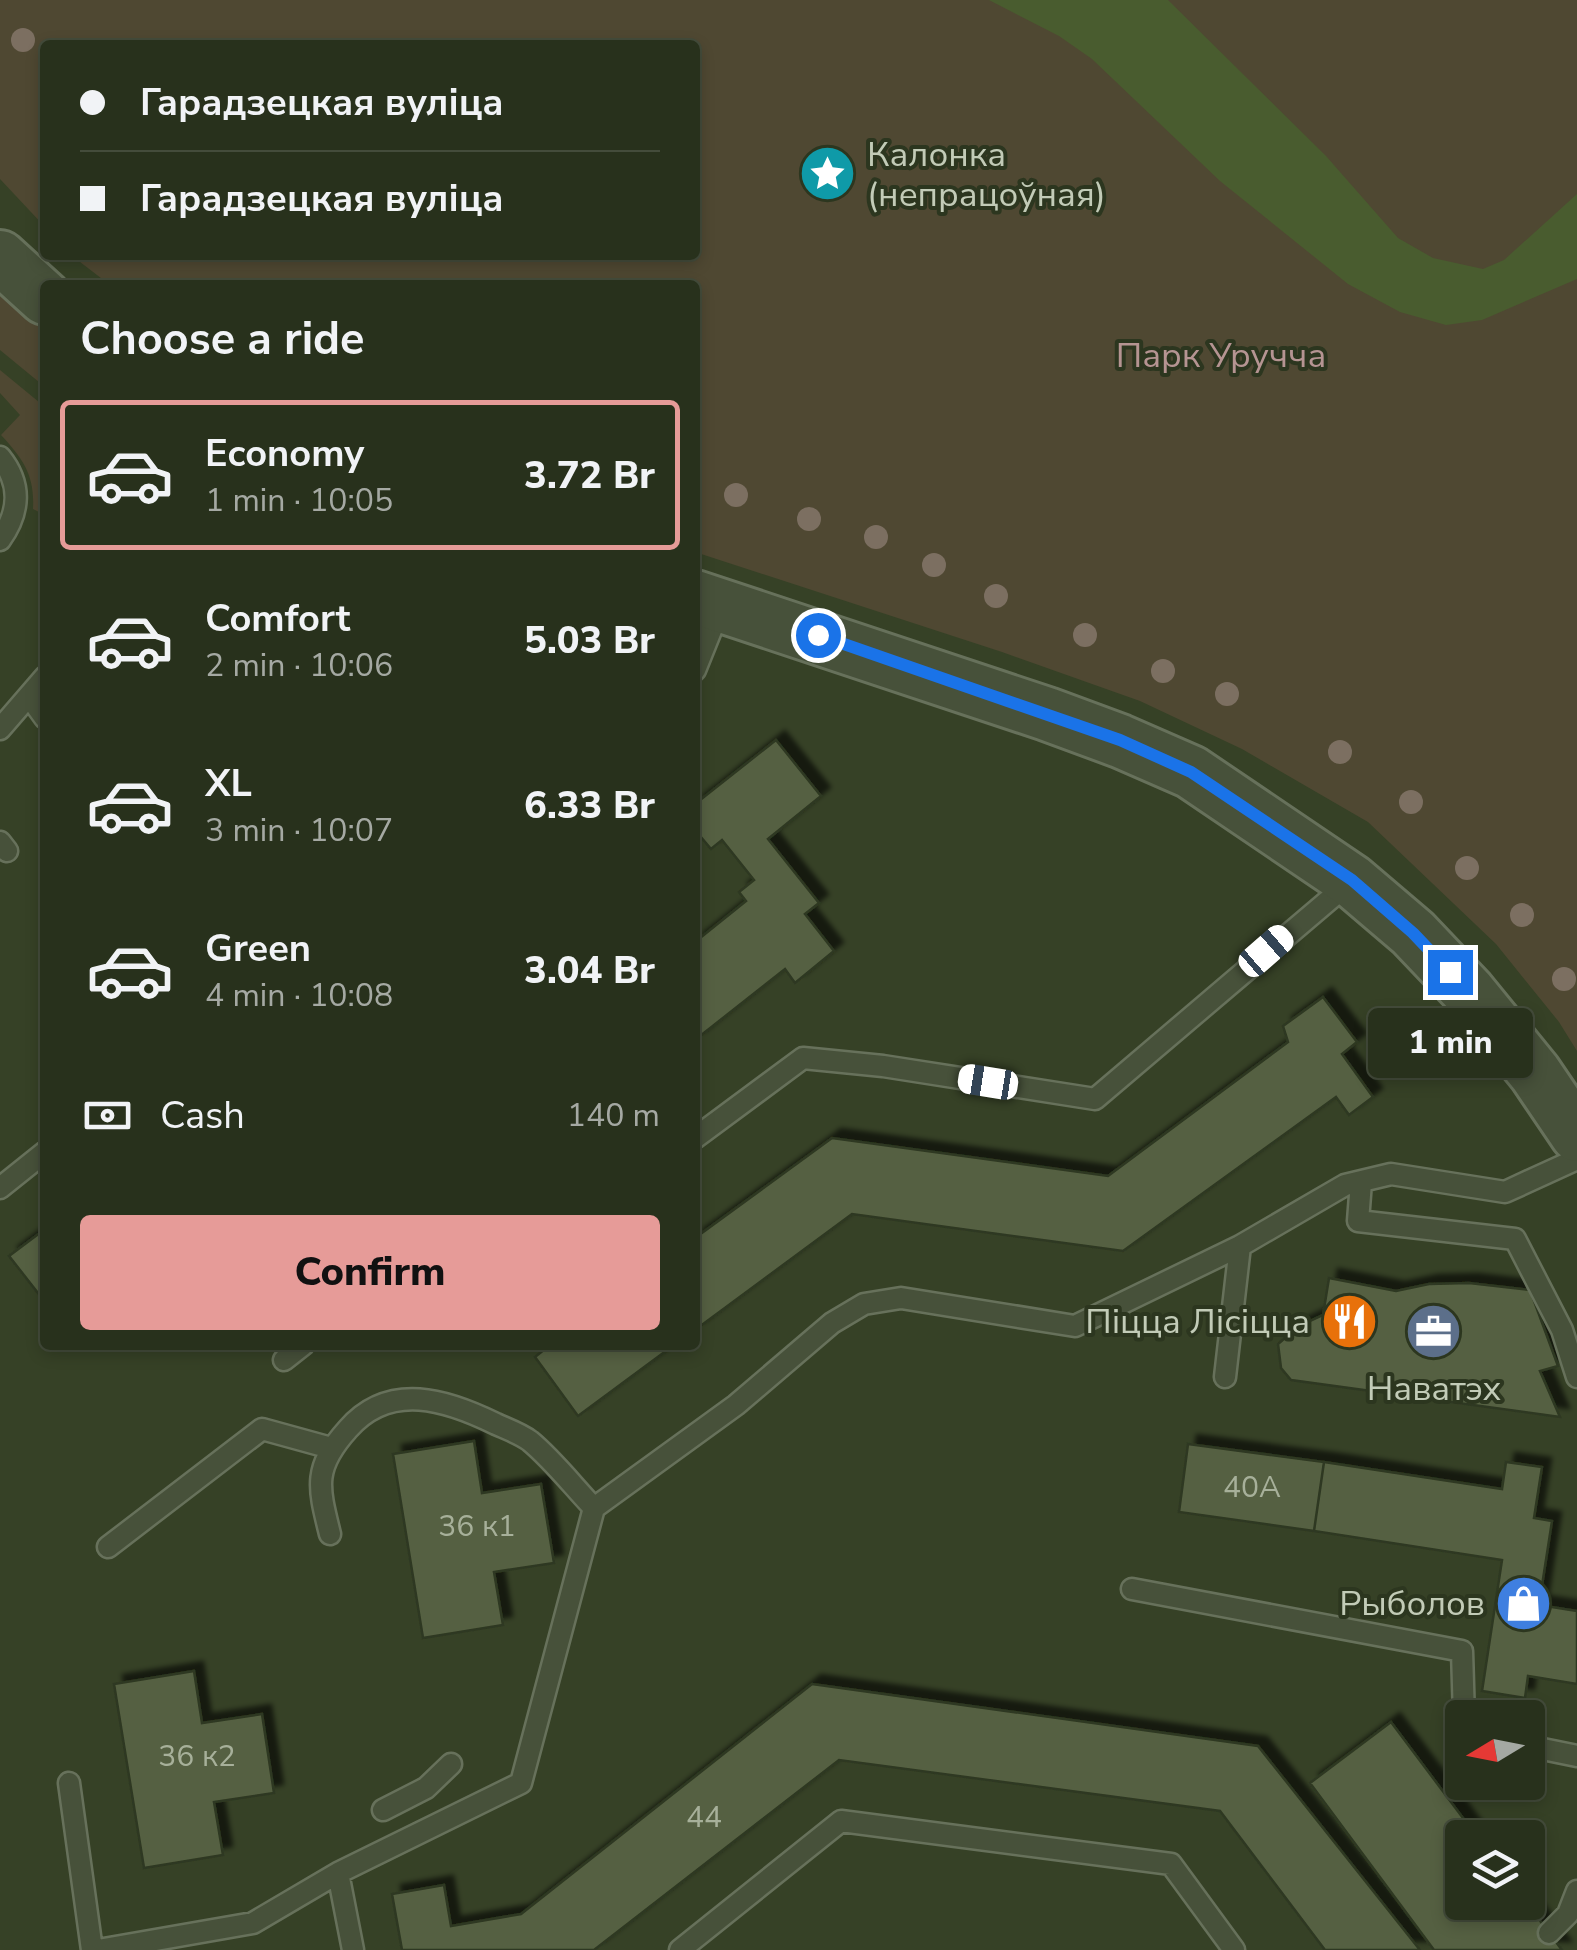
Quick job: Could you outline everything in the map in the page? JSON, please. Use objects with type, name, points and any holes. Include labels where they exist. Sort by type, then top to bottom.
[{"type":"street","points":[[0,257],[40,293]]},
{"type":"street","points":[[708,601],[1120,740],[1191,772],[1352,880],[1413,933],[1469,992],[1536,1073],[1577,1135]]},
{"type":"lane","points":[[0,456],[12,471],[16,515],[0,540]]},
{"type":"lane","points":[[700,643],[708,601]]},
{"type":"lane","points":[[0,729],[40,683]]},
{"type":"lane","points":[[29,696],[40,711]]},
{"type":"lane","points":[[700,1134],[803,1058],[883,1066],[1095,1099],[1352,880]]},
{"type":"lane","points":[[0,1188],[40,1156]]},
{"type":"lane","points":[[69,1783],[95,1950],[253,1923],[338,1873],[520,1783],[594,1508],[736,1405],[832,1323],[864,1304],[901,1298],[1076,1326],[1240,1246],[1346,1185],[1391,1174],[1505,1192],[1577,1159]]},
{"type":"lane","points":[[1361,1182],[1358,1221],[1515,1239],[1562,1330],[1577,1378]]},
{"type":"lane","points":[[1226,1377],[1240,1246]]},
{"type":"lane","points":[[284,1360],[297,1350]]},
{"type":"lane","points":[[330,1534],[318,1486],[331,1448],[360,1416],[392,1401],[434,1398],[529,1440],[594,1508]]},
{"type":"lane","points":[[108,1547],[262,1429],[331,1448]]},
{"type":"lane","points":[[1132,1589],[1462,1650],[1463,1700]]},
{"type":"lane","points":[[1545,1749],[1577,1756]]},
{"type":"lane","points":[[383,1810],[426,1788],[451,1764]]},
{"type":"lane","points":[[426,1788],[457,1815]]},
{"type":"lane","points":[[680,1950],[841,1822],[1172,1864],[1234,1950]]},
{"type":"lane","points":[[338,1873],[353,1950]]},
{"type":"lane","points":[[1549,1933],[1568,1914],[1577,1891]]},
{"type":"green space","name":"Парк Уручча","points":[[0,0],[1577,0],[1577,1051],[1559,1022],[1496,944],[1368,822],[1242,749],[1140,701],[700,554],[700,280],[104,280],[78,260],[700,260],[700,40],[40,40],[40,222],[0,179]]},
{"type":"green space","points":[[0,291],[40,327],[40,383],[0,350]]},
{"type":"green space","points":[[0,370],[40,403],[40,512],[33,509],[26,468],[1,435],[20,415],[0,393]]},
{"type":"shaded area","points":[[989,0],[1168,0],[1326,156],[1398,238],[1433,258],[1483,269],[1504,260],[1577,194],[1577,279],[1482,320],[1446,325],[1400,312],[1348,284],[1220,181],[1092,59],[1059,36]]},
{"type":"building","points":[[776,740],[821,796],[768,839],[819,903],[805,914],[834,951],[795,983],[785,969],[700,1036],[700,938],[746,901],[739,892],[754,880],[722,840],[711,849],[700,836],[700,800]]},
{"type":"building","points":[[1323,997],[1357,1042],[1342,1054],[1373,1097],[1349,1115],[1336,1097],[1123,1251],[852,1214],[700,1326],[700,1234],[832,1138],[1108,1176],[1288,1042],[1283,1026]]},
{"type":"building","points":[[40,1233],[40,1296],[9,1256]]},
{"type":"building","points":[[1329,1278],[1396,1291],[1429,1284],[1469,1283],[1530,1290],[1558,1366],[1540,1371],[1560,1417],[1291,1380],[1281,1368],[1278,1344],[1299,1326],[1323,1315]]},
{"type":"building","points":[[544,1350],[667,1350],[578,1416],[535,1357]]},
{"type":"building","points":[[474,1441],[482,1493],[541,1484],[554,1563],[494,1572],[503,1625],[423,1638],[393,1454]]},
{"type":"building","points":[[1188,1444],[1324,1462],[1314,1531],[1179,1512]]},
{"type":"building","points":[[1324,1462],[1502,1489],[1506,1462],[1542,1467],[1534,1518],[1552,1521],[1539,1605],[1577,1611],[1577,1684],[1528,1676],[1525,1698],[1482,1691],[1502,1560],[1314,1531]]},
{"type":"building","points":[[194,1671],[202,1723],[262,1714],[274,1793],[214,1802],[223,1855],[144,1868],[114,1684]]},
{"type":"building","points":[[812,1684],[1258,1746],[1420,1950],[1325,1950],[1220,1811],[839,1760],[594,1950],[402,1950],[392,1894],[444,1885],[451,1926],[521,1914]]},
{"type":"building","points":[[1391,1722],[1445,1794],[1445,1800],[1450,1800],[1464,1820],[1445,1820],[1445,1920],[1540,1920],[1562,1950],[1434,1950],[1310,1783]]},
{"type":"place","name":"Калонка (непрацоўная)","points":[[828,174]]},
{"type":"place","name":"Піцца Лісіцца","points":[[1349,1321]]},
{"type":"place","name":"Наватэх","points":[[1434,1332]]},
{"type":"place","name":"Рыболов","points":[[1524,1603]]},
{"type":"route","points":[[818,635],[1120,740],[1191,772],[1352,880],[1413,933],[1450,972]]}]
